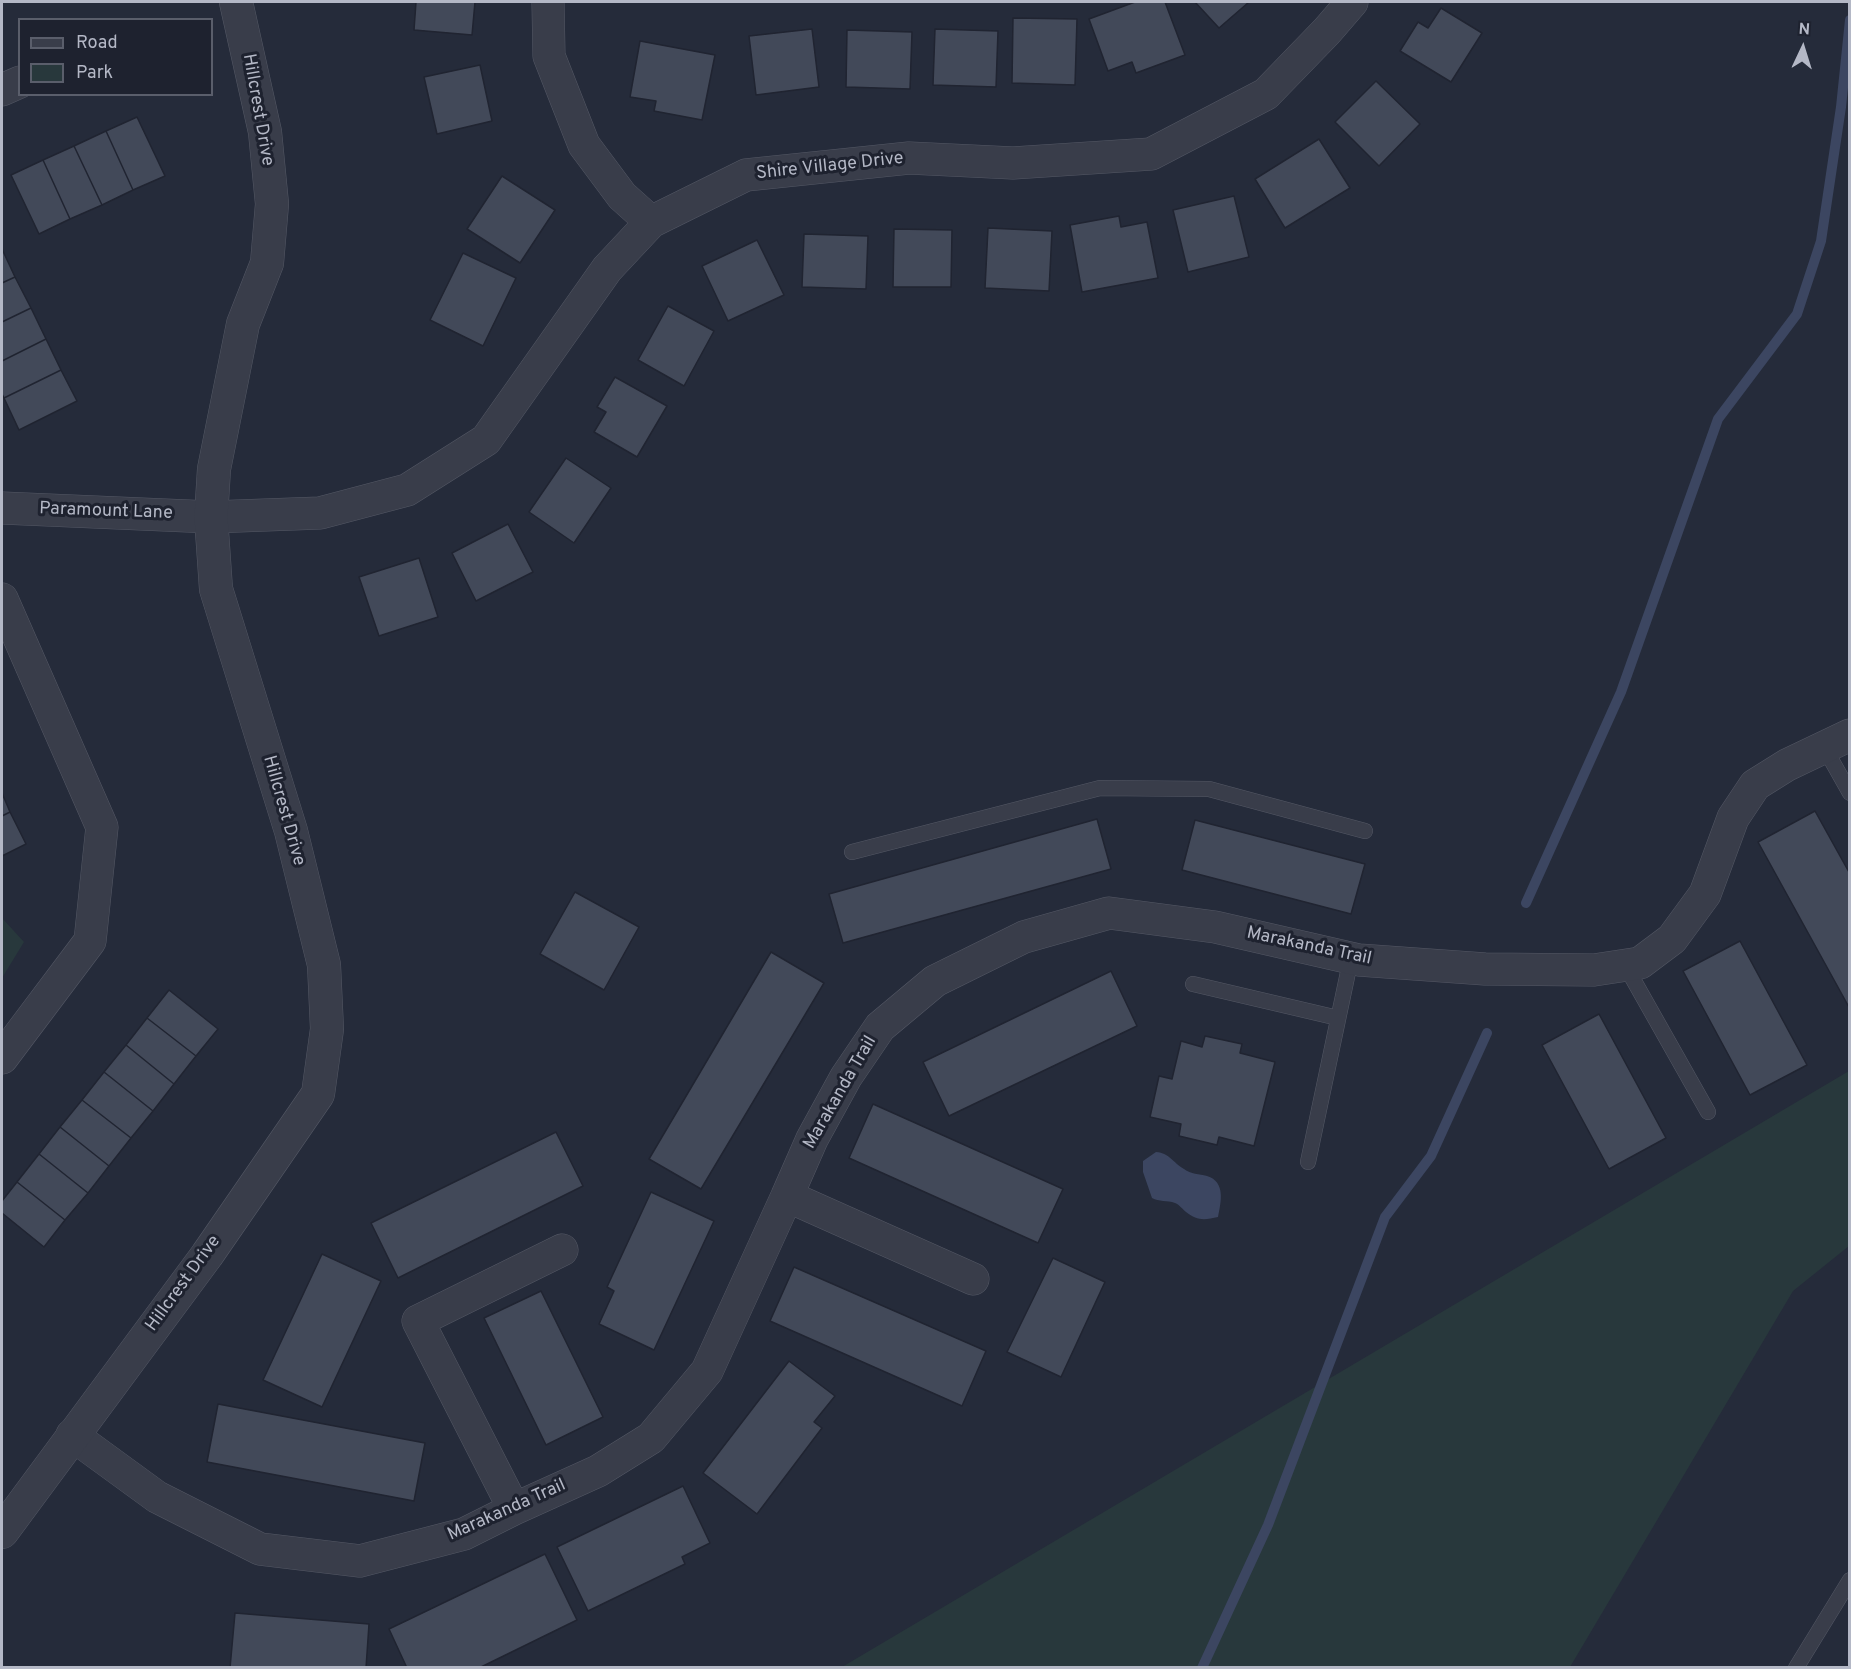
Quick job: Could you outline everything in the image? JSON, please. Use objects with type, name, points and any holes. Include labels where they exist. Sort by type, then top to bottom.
[{"type":"street","name":"Hillcrest Drive","points":[[2,1533],[72,1435],[207,1255],[318,1094],[327,1029],[324,965],[291,831],[216,589],[211,517],[216,458],[243,324],[267,262],[272,204],[265,132],[236,2]]},
{"type":"street","points":[[548,2],[549,56],[584,145],[622,196],[651,222]]},
{"type":"street","name":"Shire Village Drive","points":[[211,517],[320,513],[407,490],[486,440],[607,269],[651,222],[746,175],[909,158],[1013,163],[1151,154],[1266,94],[1352,2]]},
{"type":"street","points":[[2,90],[18,83]]},
{"type":"street","name":"Paramount Lane","points":[[2,508],[211,517]]},
{"type":"street","points":[[2,599],[102,827],[90,941],[2,1058]]},
{"type":"street","name":"Marakanda Trail","points":[[72,1435],[157,1497],[260,1549],[360,1561],[464,1534],[598,1471],[651,1438],[707,1371],[812,1139],[846,1077],[880,1027],[935,981],[1024,937],[1109,913],[1215,927],[1359,960],[1485,969],[1594,970],[1640,963],[1672,939],[1705,894],[1733,818],[1755,785],[1787,765],[1837,741]]},
{"type":"street","points":[[787,1196],[973,1279]]},
{"type":"street","points":[[514,1509],[418,1321],[562,1250]]},
{"type":"lane","points":[[1837,741],[1850,793]]},
{"type":"lane","points":[[852,852],[1100,788],[1209,789],[1365,831]]},
{"type":"lane","points":[[1308,1162],[1351,958]]},
{"type":"lane","points":[[1625,965],[1708,1112]]},
{"type":"lane","points":[[1193,984],[1338,1018]]},
{"type":"lane","points":[[1796,1668],[1850,1580]]},
{"type":"green space","points":[[2,918],[24,942],[2,978]]},
{"type":"green space","points":[[1849,1071],[1849,1246],[1793,1291],[1570,1667],[842,1667]]},
{"type":"water","points":[[1156,1152],[1168,1156],[1187,1171],[1207,1176],[1217,1183],[1221,1193],[1218,1217],[1198,1218],[1190,1215],[1175,1203],[1152,1198],[1143,1172],[1143,1161]]},
{"type":"building","points":[[416,2],[475,2],[472,35],[414,30]]},
{"type":"building","points":[[1135,2],[1165,2],[1185,55],[1136,73],[1132,62],[1108,71],[1089,19]]},
{"type":"building","points":[[1195,2],[1249,2],[1219,28]]},
{"type":"building","points":[[1441,8],[1482,33],[1451,82],[1400,51],[1418,22],[1428,28]]},
{"type":"building","points":[[1013,18],[1077,19],[1075,85],[1012,83]]},
{"type":"building","points":[[812,29],[819,87],[756,95],[749,36]]},
{"type":"building","points":[[935,29],[998,31],[996,87],[933,85]]},
{"type":"building","points":[[847,30],[912,32],[910,89],[846,87]]},
{"type":"building","points":[[640,41],[715,55],[702,120],[654,111],[656,101],[630,97]]},
{"type":"building","points":[[480,65],[492,121],[437,134],[424,77]]},
{"type":"building","points":[[1376,81],[1420,124],[1379,166],[1335,122]]},
{"type":"building","points":[[137,117],[165,176],[133,190],[106,131]]},
{"type":"building","points":[[106,131],[133,190],[102,205],[74,146]]},
{"type":"building","points":[[1319,139],[1350,188],[1285,228],[1255,179]]},
{"type":"building","points":[[74,146],[102,205],[70,219],[43,160]]},
{"type":"building","points":[[43,160],[70,219],[39,234],[11,175]]},
{"type":"building","points":[[502,176],[555,210],[520,263],[467,229]]},
{"type":"building","points":[[1234,196],[1249,257],[1188,272],[1173,210]]},
{"type":"building","points":[[1119,216],[1121,227],[1147,222],[1158,278],[1082,292],[1070,225]]},
{"type":"building","points":[[988,228],[1052,231],[1049,291],[985,288]]},
{"type":"building","points":[[894,229],[952,230],[951,287],[893,287]]},
{"type":"building","points":[[804,234],[868,236],[866,289],[802,287]]},
{"type":"building","points":[[757,240],[784,295],[728,321],[702,266]]},
{"type":"building","points":[[2,249],[15,277],[2,283]]},
{"type":"building","points":[[463,253],[516,278],[483,346],[430,320]]},
{"type":"building","points":[[15,277],[31,308],[2,322],[2,283]]},
{"type":"building","points":[[668,306],[714,331],[684,386],[638,360]]},
{"type":"building","points":[[31,308],[46,339],[2,361],[2,322]]},
{"type":"building","points":[[46,339],[61,370],[4,398],[2,361]]},
{"type":"building","points":[[61,370],[77,401],[19,430],[4,398]]},
{"type":"building","points":[[615,377],[667,406],[637,457],[594,432],[606,412],[597,407]]},
{"type":"building","points":[[566,458],[611,488],[574,543],[529,512]]},
{"type":"building","points":[[508,524],[533,572],[476,601],[452,553]]},
{"type":"building","points":[[419,558],[438,617],[379,636],[359,577]]},
{"type":"building","points":[[2,793],[10,812],[2,816]]},
{"type":"building","points":[[1815,811],[1850,874],[1850,1009],[1758,842]]},
{"type":"building","points":[[10,812],[26,844],[2,856],[2,816]]},
{"type":"building","points":[[1097,819],[1111,869],[843,943],[829,894]]},
{"type":"building","points":[[1195,820],[1365,864],[1351,914],[1182,870]]},
{"type":"building","points":[[575,892],[639,927],[604,990],[540,954]]},
{"type":"building","points":[[1740,941],[1807,1065],[1750,1095],[1683,971]]},
{"type":"building","points":[[771,952],[824,983],[701,1189],[649,1159]]},
{"type":"building","points":[[1111,971],[1137,1026],[949,1116],[923,1062]]},
{"type":"building","points":[[169,990],[218,1029],[196,1056],[147,1018]]},
{"type":"building","points":[[1599,1014],[1666,1138],[1609,1169],[1542,1045]]},
{"type":"building","points":[[147,1018],[196,1056],[174,1084],[126,1045]]},
{"type":"building","points":[[1205,1036],[1242,1044],[1240,1053],[1275,1062],[1254,1146],[1219,1137],[1217,1145],[1179,1136],[1181,1124],[1150,1117],[1159,1076],[1172,1079],[1181,1041],[1202,1047]]},
{"type":"building","points":[[126,1045],[174,1084],[153,1111],[104,1072]]},
{"type":"building","points":[[104,1072],[153,1111],[131,1138],[82,1100]]},
{"type":"building","points":[[82,1100],[131,1138],[109,1166],[60,1127]]},
{"type":"building","points":[[873,1104],[1063,1189],[1038,1243],[849,1158]]},
{"type":"building","points":[[60,1127],[109,1166],[88,1193],[39,1154]]},
{"type":"building","points":[[556,1132],[583,1186],[398,1278],[371,1223]]},
{"type":"building","points":[[39,1154],[88,1193],[65,1220],[17,1182]]},
{"type":"building","points":[[17,1182],[65,1220],[44,1247],[2,1213],[2,1201]]},
{"type":"building","points":[[651,1192],[714,1221],[654,1350],[599,1324],[614,1291],[607,1287]]},
{"type":"building","points":[[322,1254],[381,1281],[322,1407],[263,1380]]},
{"type":"building","points":[[1053,1258],[1105,1282],[1061,1377],[1007,1352]]},
{"type":"building","points":[[794,1267],[986,1351],[962,1406],[770,1321]]},
{"type":"building","points":[[541,1291],[603,1417],[546,1445],[484,1318]]},
{"type":"building","points":[[789,1361],[835,1396],[814,1422],[822,1428],[757,1514],[703,1473]]},
{"type":"building","points":[[218,1404],[425,1443],[414,1501],[207,1462]]},
{"type":"building","points":[[683,1486],[710,1543],[682,1557],[685,1564],[588,1611],[557,1547]]},
{"type":"building","points":[[545,1554],[577,1620],[479,1668],[407,1668],[389,1629]]},
{"type":"building","points":[[235,1613],[369,1624],[366,1668],[230,1668]]},
{"type":"waterway","points":[[1526,903],[1621,692],[1718,419],[1797,314],[1821,241],[1841,107],[1850,20]]},
{"type":"waterway","points":[[1202,1668],[1268,1525],[1385,1217],[1431,1156],[1487,1033]]}]
